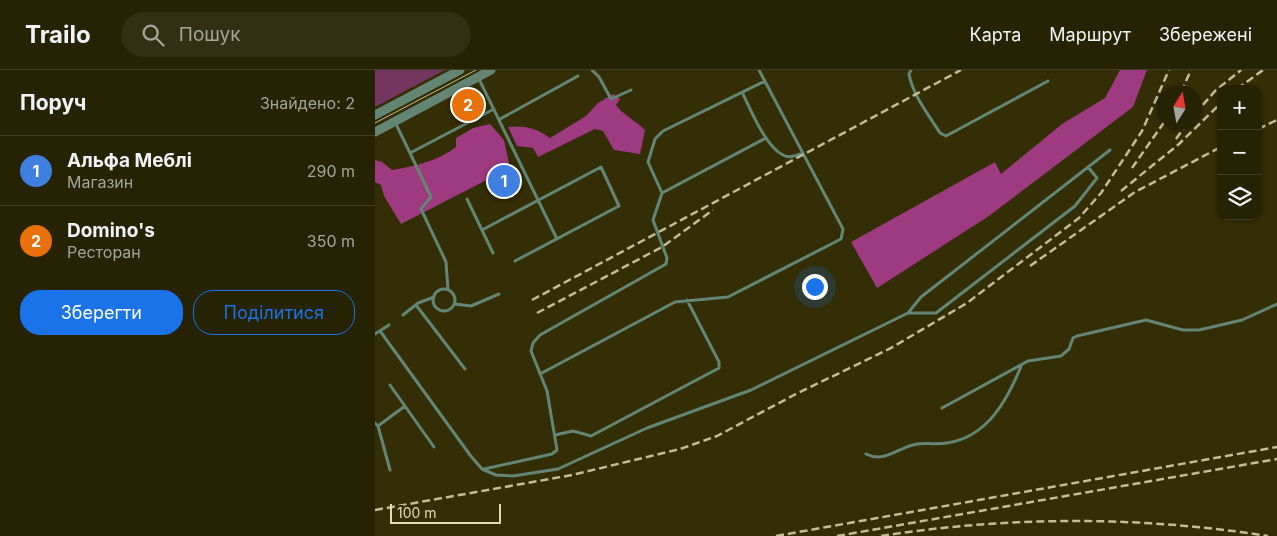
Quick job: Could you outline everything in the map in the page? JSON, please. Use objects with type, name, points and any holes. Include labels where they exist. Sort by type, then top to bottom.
[{"type":"street","points":[[375,115],[460,70]]},
{"type":"street","points":[[375,132],[491,70]]},
{"type":"lane","points":[[592,70],[599,77],[611,99],[631,90]]},
{"type":"lane","points":[[540,374],[675,302],[728,297],[841,239],[843,229],[759,70]]},
{"type":"lane","points":[[911,70],[909,74],[916,94],[940,133],[946,136],[1048,81]]},
{"type":"lane","points":[[500,119],[578,76]]},
{"type":"lane","points":[[478,77],[557,239]]},
{"type":"lane","points":[[483,469],[557,450],[547,391],[531,351],[533,343],[540,335],[667,264],[653,220],[662,193],[648,162],[657,136],[663,131],[765,80]]},
{"type":"lane","points":[[742,92],[766,138],[783,155],[791,157],[803,153]]},
{"type":"lane","points":[[410,153],[494,109]]},
{"type":"lane","points":[[394,122],[431,197],[421,207],[421,211],[446,262],[448,290],[455,297],[455,304]]},
{"type":"lane","points":[[662,193],[766,138]]},
{"type":"lane","points":[[380,331],[470,455],[483,469],[496,475],[513,476],[558,469],[647,428],[751,390],[908,313],[921,297],[1110,150]]},
{"type":"lane","points":[[481,230],[601,167],[619,206],[515,261]]},
{"type":"lane","points":[[908,313],[936,313],[1075,206],[1097,178],[1088,167]]},
{"type":"lane","points":[[467,199],[493,253]]},
{"type":"lane","points":[[403,315],[416,305],[434,297],[438,291],[448,290]]},
{"type":"lane","points":[[434,297],[435,304],[439,310],[447,311],[455,304],[471,306],[499,294]]},
{"type":"lane","points":[[555,435],[573,431],[591,436],[719,368],[719,362],[687,300]]},
{"type":"lane","points":[[942,408],[1023,364],[1061,356],[1069,348],[1073,338],[1077,336],[1138,321],[1154,321],[1183,330],[1199,330],[1242,320],[1277,304]]},
{"type":"lane","points":[[416,305],[465,369]]},
{"type":"lane","points":[[375,334],[389,325]]},
{"type":"lane","points":[[866,454],[877,458],[897,453],[914,444],[948,443],[981,429],[1003,404],[1023,364]]},
{"type":"lane","points":[[389,385],[435,447]]},
{"type":"lane","points":[[390,470],[376,425],[405,406]]},
{"type":"shaded area","points":[[375,70],[445,70],[375,107]]},
{"type":"shaded area","points":[[1120,70],[1147,70],[1133,107],[989,216],[877,288],[851,242],[995,162],[1001,174],[1062,124],[1105,98]]},
{"type":"shaded area","points":[[613,94],[620,99],[616,105],[618,108],[645,130],[640,154],[614,150],[603,131],[595,129],[538,157],[533,148],[517,146],[508,127],[520,126],[530,128],[550,138],[586,116],[598,103]]},
{"type":"shaded area","points":[[490,124],[504,140],[510,168],[401,224],[384,196],[381,185],[375,182],[375,160],[382,162],[392,170],[426,162],[442,156],[456,147],[456,138],[473,128]]},
{"type":"tram line","points":[[375,123],[476,70]]},
{"type":"railway","points":[[532,300],[961,70]]},
{"type":"railway","points":[[375,510],[572,475],[680,449],[717,436],[796,394],[891,348],[967,303],[1079,218],[1101,193],[1142,131],[1169,70]]},
{"type":"railway","points":[[1184,85],[1191,70]]},
{"type":"railway","points":[[1202,106],[1215,91],[1241,70]]},
{"type":"railway","points":[[1242,85],[1263,70]]},
{"type":"railway","points":[[1121,191],[1179,144],[1217,107]]},
{"type":"railway","points":[[1262,127],[1277,120]]},
{"type":"railway","points":[[1132,168],[1159,130]]},
{"type":"railway","points":[[1176,139],[1182,130]]},
{"type":"railway","points":[[1030,266],[1135,192],[1217,149]]},
{"type":"railway","points":[[537,313],[662,247],[713,210]]},
{"type":"railway","points":[[776,536],[1277,447]]},
{"type":"railway","points":[[837,536],[1277,459]]},
{"type":"railway","points":[[881,536],[977,525],[1074,521],[1172,525],[1268,536]]},
{"type":"place","name":"Domino's","points":[[468,105]]},
{"type":"place","name":"Альфа Меблі","points":[[504,181]]}]
